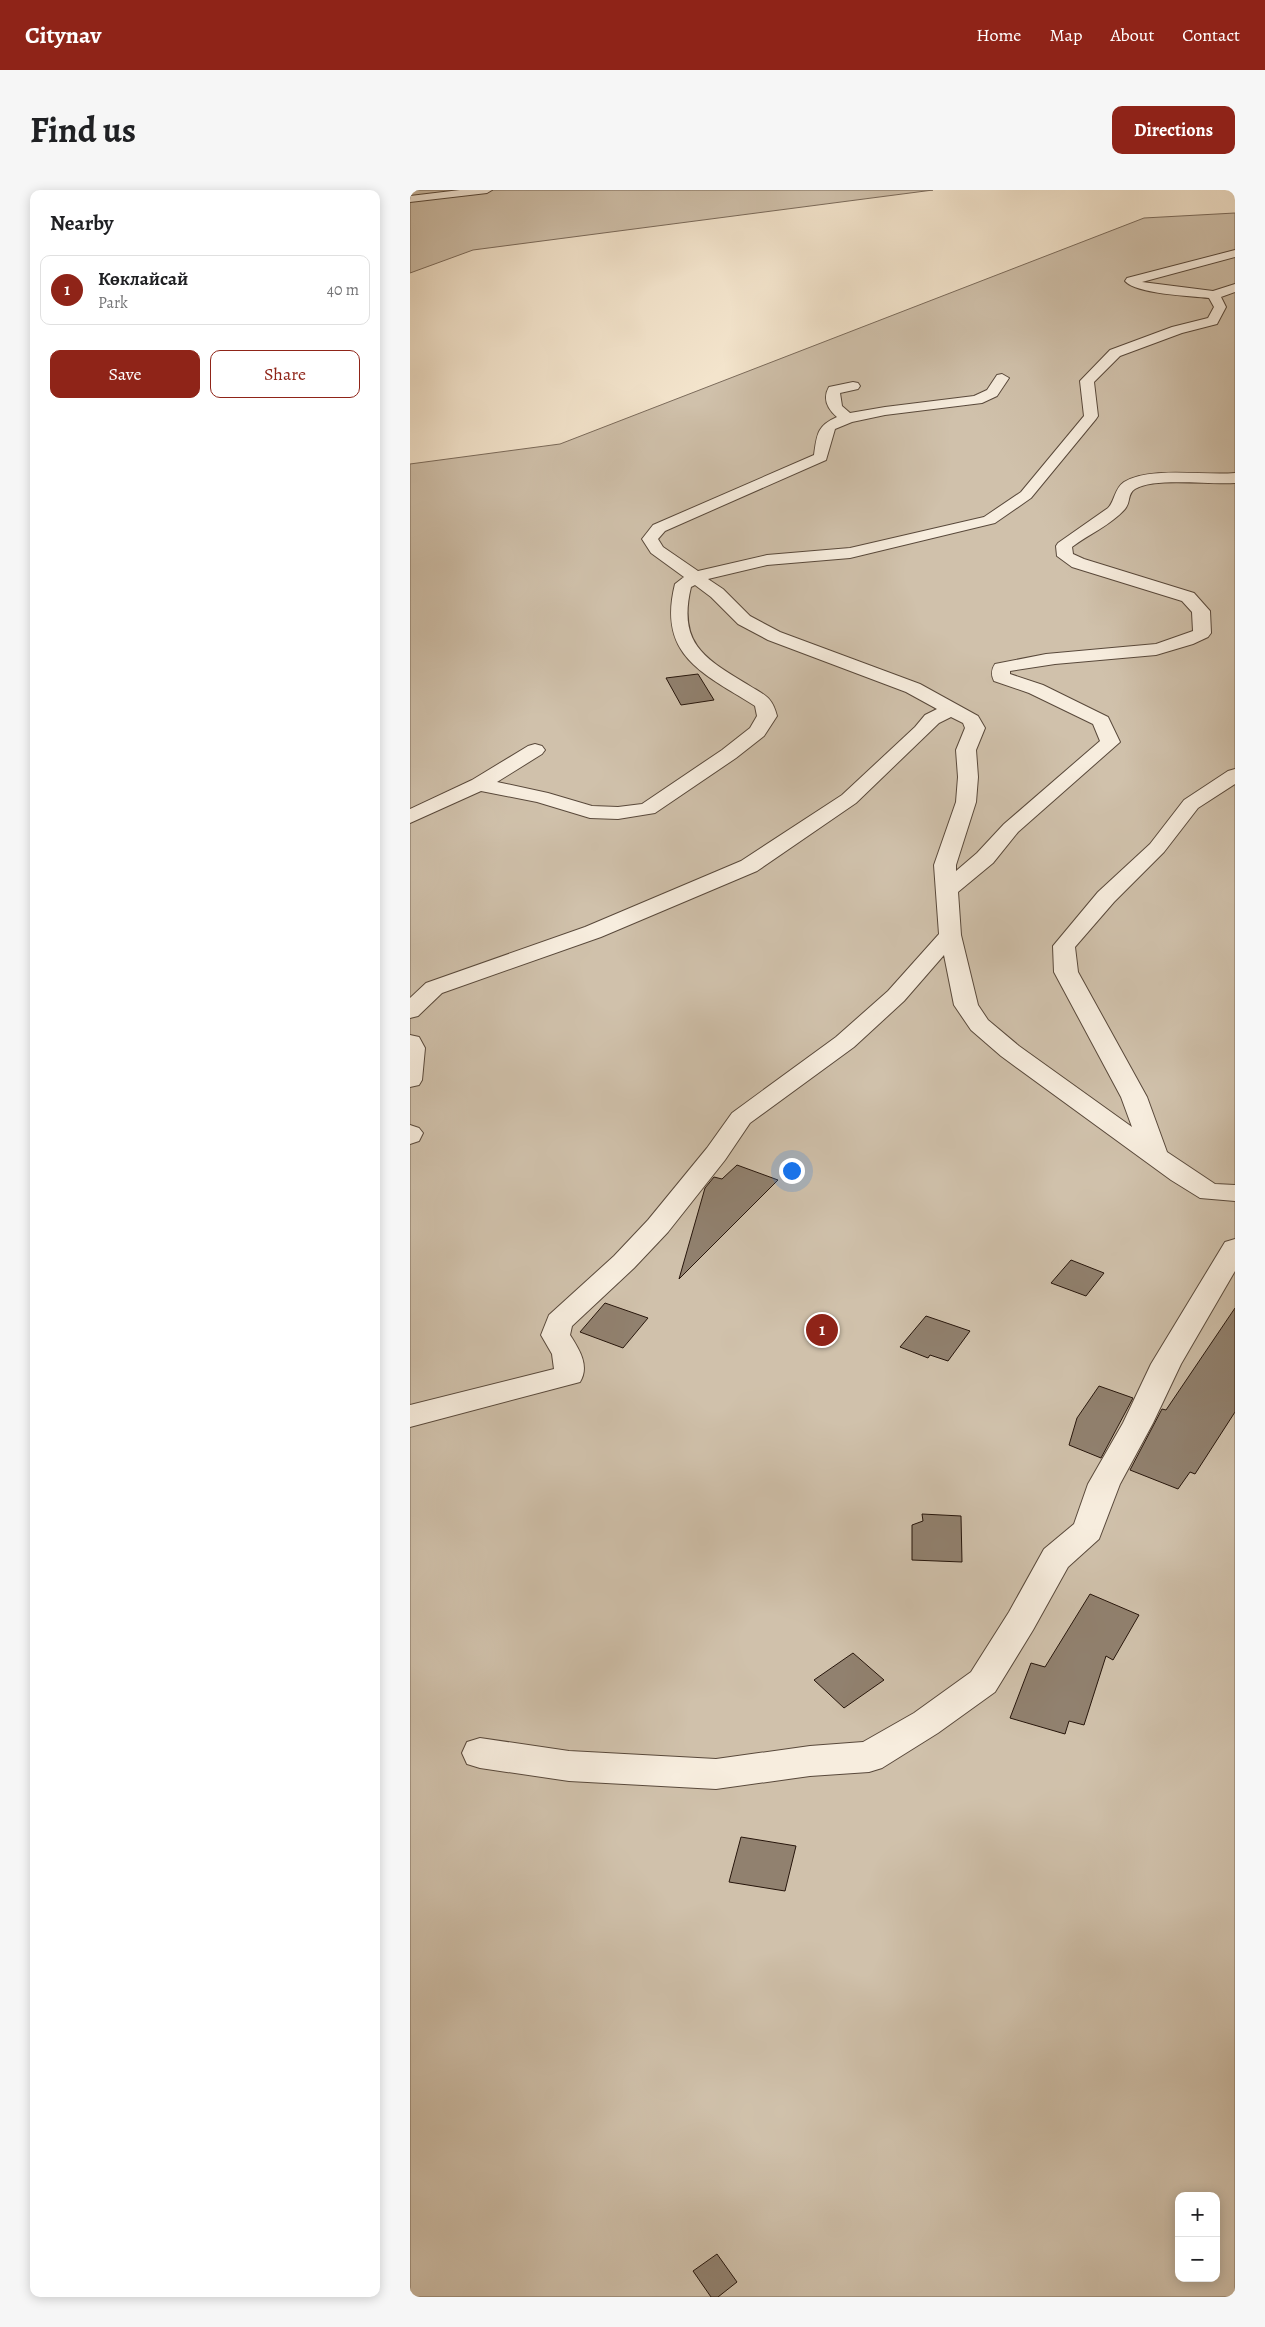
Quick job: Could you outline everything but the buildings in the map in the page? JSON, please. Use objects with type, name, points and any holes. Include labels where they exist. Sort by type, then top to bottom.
[{"type":"street","points":[[410,199],[487,190]]},
{"type":"street","points":[[1235,253],[1131,281],[1140,286],[1214,295],[1235,288]]},
{"type":"street","points":[[479,784],[541,797],[590,812],[618,813],[648,809],[729,754],[757,732],[767,716],[764,703],[689,651],[677,617],[683,584],[708,573],[767,560],[850,553],[988,520],[1026,495],[1091,416],[1087,382],[1115,353],[1177,330],[1213,321],[1220,307],[1214,295]]},
{"type":"street","points":[[1002,378],[992,393],[977,400],[885,411],[848,418],[829,426],[824,437],[821,457],[660,528],[650,539],[658,550],[717,593],[744,620],[774,636],[913,688],[971,720],[975,728],[966,750],[968,777],[966,802],[945,865],[950,935],[966,1005],[979,1025],[1070,1096],[1154,1153],[1180,1174],[1210,1192],[1235,1193]]},
{"type":"street","points":[[848,418],[837,411],[833,404],[832,396],[834,390],[853,386]]},
{"type":"street","points":[[947,890],[985,858],[1011,828],[1110,742],[1101,721],[1036,690],[1001,677],[1001,668],[1029,661],[1136,654],[1184,644],[1202,633],[1201,611],[1188,597],[1078,563],[1065,556],[1064,546],[1079,533],[1115,511],[1120,505],[1120,498],[1123,492],[1130,485],[1155,480],[1235,478]]},
{"type":"street","points":[[410,1010],[434,988],[593,932],[749,866],[848,799],[922,731],[927,722],[944,712],[954,710]]},
{"type":"street","points":[[410,817],[479,784],[535,750]]},
{"type":"street","points":[[1154,1153],[1134,1097],[1066,972],[1064,946],[1106,896],[1157,848],[1190,804],[1235,775]]},
{"type":"street","points":[[410,1416],[570,1375],[567,1354],[554,1335],[559,1322],[624,1262],[658,1226],[716,1154],[741,1118],[845,1042],[896,996],[950,935]]},
{"type":"street","points":[[410,1042],[413,1048],[410,1080]]},
{"type":"street","points":[[480,1753],[569,1766],[716,1774],[810,1761],[869,1757],[926,1723],[983,1682],[1022,1621],[1056,1558],[1088,1530],[1104,1484],[1138,1423],[1166,1364],[1235,1248]]},
{"type":"shaded area","points":[[410,190],[933,190],[473,250],[410,273]]},
{"type":"shaded area","points":[[1235,213],[1235,2297],[410,2297],[410,464],[560,444],[1144,218]]},
{"type":"place","name":"Көклайсай","points":[[822,1330]]}]
